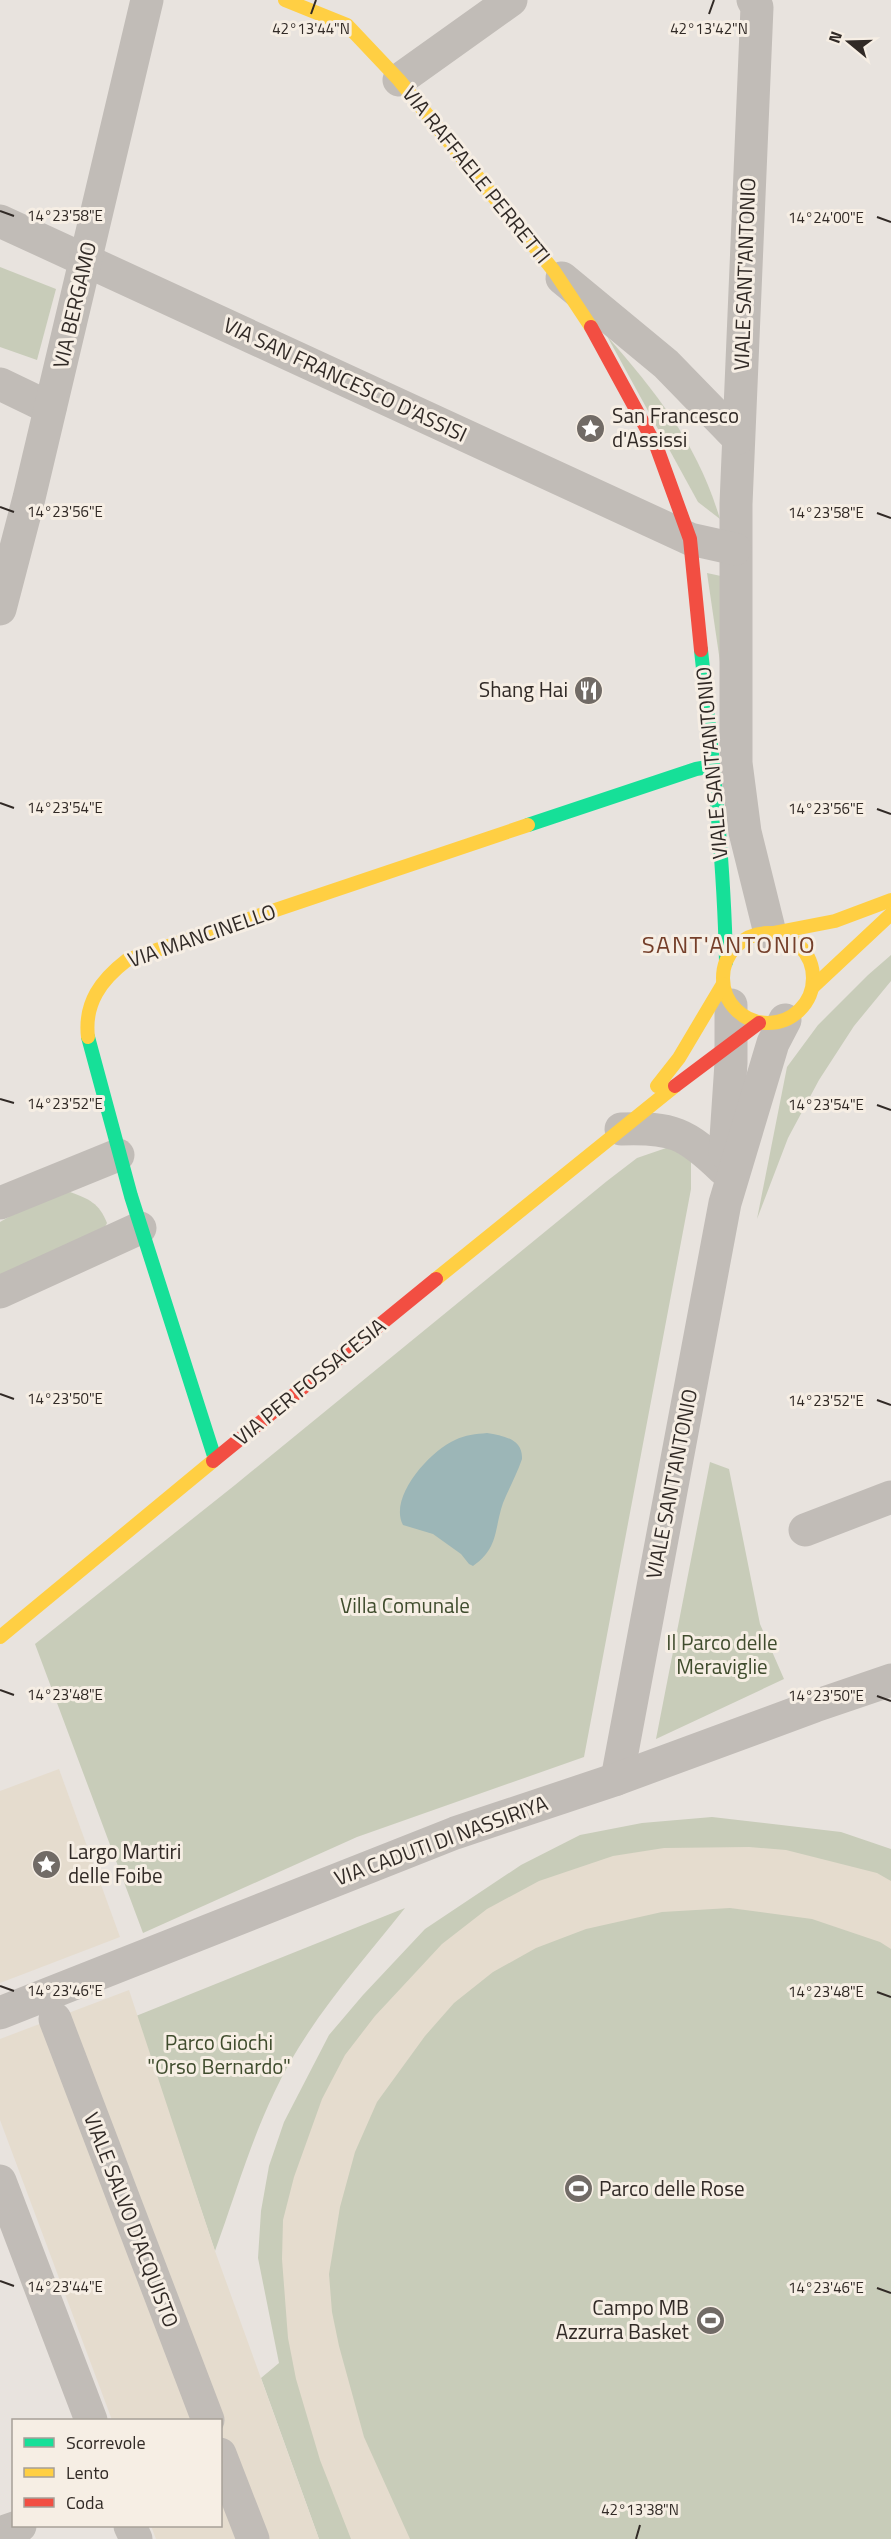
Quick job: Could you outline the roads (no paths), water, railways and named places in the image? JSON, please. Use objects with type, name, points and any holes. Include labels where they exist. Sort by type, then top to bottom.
[{"type":"street","name":"VIA BERGAMO","points":[[0,609],[15,505],[50,408],[147,0]]},
{"type":"street","name":"VIA RAFFAELE PERRETTI","points":[[285,0],[347,25],[399,80],[554,271],[594,331],[657,448],[690,538]]},
{"type":"street","name":"VIA RAFFAELE PERRETTI","points":[[399,80],[511,0]]},
{"type":"street","name":"VIALE SANT'ANTONIO","points":[[753,0],[757,7],[735,549],[736,763],[745,832],[772,933]]},
{"type":"street","name":"VIA SAN FRANCESCO D'ASSISI","points":[[0,220],[56,248],[690,538]]},
{"type":"street","name":"VIA RAFFAELE PERRETTI","points":[[554,271],[666,364],[738,438]]},
{"type":"street","points":[[0,384],[50,408]]},
{"type":"street","points":[[690,538],[735,549]]},
{"type":"street","name":"VIALE SANT'ANTONIO","points":[[690,538],[713,766],[725,915],[726,962]]},
{"type":"street","name":"VIA MANCINELLO","points":[[215,1459],[118,1155],[88,1031],[89,1010],[97,990],[109,973],[127,960],[696,769],[713,766]]},
{"type":"street","points":[[772,933],[788,937],[800,946],[809,958],[813,972],[813,987],[798,1013],[772,1022],[739,1013],[727,994],[726,962],[733,949],[743,940],[756,934],[835,921],[891,900]]},
{"type":"street","points":[[813,987],[891,914]]},
{"type":"street","name":"VIALE SANT'ANTONIO","points":[[617,1779],[725,1180],[731,1045],[727,994]]},
{"type":"street","name":"VIA PER FOSSACESIA","points":[[621,1129],[727,994]]},
{"type":"street","name":"VIALE SANT'ANTONIO","points":[[725,1180],[772,1043],[772,1022]]},
{"type":"street","name":"VIA PER FOSSACESIA","points":[[0,1637],[648,1107],[731,1045],[772,1022]]},
{"type":"street","points":[[621,1129],[652,1128],[678,1133],[700,1147],[725,1180]]},
{"type":"street","points":[[0,1203],[118,1155]]},
{"type":"street","points":[[0,1292],[140,1228]]},
{"type":"street","points":[[805,1530],[891,1497]]},
{"type":"street","name":"VIA CADUTI DI NASSIRIYA","points":[[0,2013],[455,1833],[617,1779],[814,1706],[890,1684]]},
{"type":"street","name":"VIALE SALVO D'ACQUISTO","points":[[55,2019],[207,2419]]},
{"type":"street","points":[[0,2181],[90,2419]]},
{"type":"street","points":[[222,2459],[253,2539]]},
{"type":"street","points":[[0,2533],[17,2527]]},
{"type":"water","points":[[487,1433],[506,1437],[516,1443],[522,1459],[503,1503],[492,1545],[473,1566],[461,1554],[433,1534],[403,1525],[400,1514],[401,1501],[414,1476],[445,1445],[459,1438]]},
{"type":"place","name":"San Francesco d'Assissi","points":[[591,428]]},
{"type":"place","name":"Shang Hai","points":[[589,690]]},
{"type":"place","name":"Largo Martiri delle Foibe","points":[[47,1864]]},
{"type":"place","name":"Parco delle Rose","points":[[578,2189]]},
{"type":"place","name":"Campo MB Azzurra Basket","points":[[710,2320]]},
{"type":"district","name":"SANT'ANTONIO","points":[[729,945]]},
{"type":"park label","name":"Villa Comunale","points":[[405,1606]]},
{"type":"park label","name":"Il Parco delle Meraviglie","points":[[722,1655]]},
{"type":"park label","name":"Parco Giochi \"Orso Bernardo\"","points":[[219,2055]]}]
